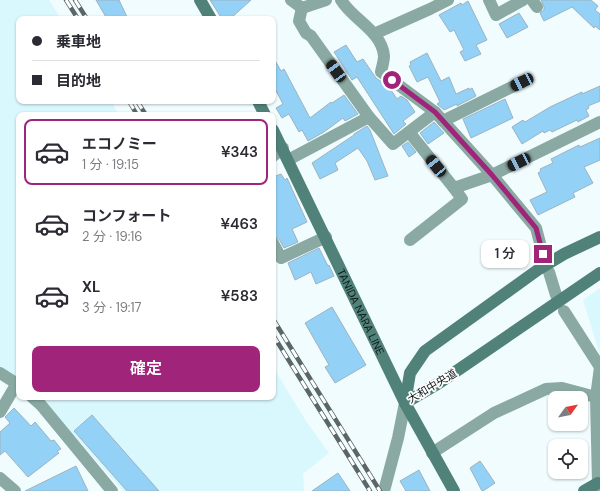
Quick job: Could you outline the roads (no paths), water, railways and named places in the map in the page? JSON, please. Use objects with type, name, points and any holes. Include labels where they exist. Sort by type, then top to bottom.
[{"type":"street","points":[[200,0],[209,16]]},
{"type":"street","points":[[292,0],[302,8]]},
{"type":"street","points":[[302,8],[326,0]]},
{"type":"street","points":[[341,0],[346,7],[380,40],[384,57],[381,72],[435,112],[492,175],[536,228],[543,254]]},
{"type":"street","points":[[374,34],[430,10],[445,0]]},
{"type":"street","points":[[488,0],[496,15],[523,0]]},
{"type":"street","points":[[302,8],[299,21],[306,33],[311,36],[369,117],[393,144],[435,112]]},
{"type":"street","points":[[443,122],[522,82]]},
{"type":"street","points":[[288,160],[369,117]]},
{"type":"street","points":[[454,188],[492,175],[600,122]]},
{"type":"street","points":[[409,132],[462,199],[410,240]]},
{"type":"street","name":"TANIDA NARA LINE","points":[[278,152],[288,160],[404,403],[454,491]]},
{"type":"street","points":[[276,248],[281,258],[326,237]]},
{"type":"street","name":"大和中央道","points":[[404,403],[410,373],[425,351],[539,269],[564,254],[600,237]]},
{"type":"street","points":[[549,272],[556,294]]},
{"type":"street","name":"大和中央道","points":[[404,403],[439,383],[600,273]]},
{"type":"street","points":[[564,311],[600,368],[596,397],[599,487],[584,491]]},
{"type":"street","points":[[0,373],[16,383]]},
{"type":"street","points":[[0,412],[16,387]]},
{"type":"street","points":[[432,453],[494,413],[546,389],[562,388],[596,397]]},
{"type":"street","points":[[35,400],[112,491]]},
{"type":"street","points":[[384,491],[398,438],[404,403]]},
{"type":"street","points":[[0,478],[15,491]]},
{"type":"railway","points":[[66,0],[76,16]]},
{"type":"railway","points":[[75,0],[85,16]]},
{"type":"railway","points":[[131,104],[135,112]]},
{"type":"railway","points":[[139,104],[144,112]]},
{"type":"railway","points":[[276,324],[380,491]]},
{"type":"railway","points":[[276,340],[370,491]]}]
